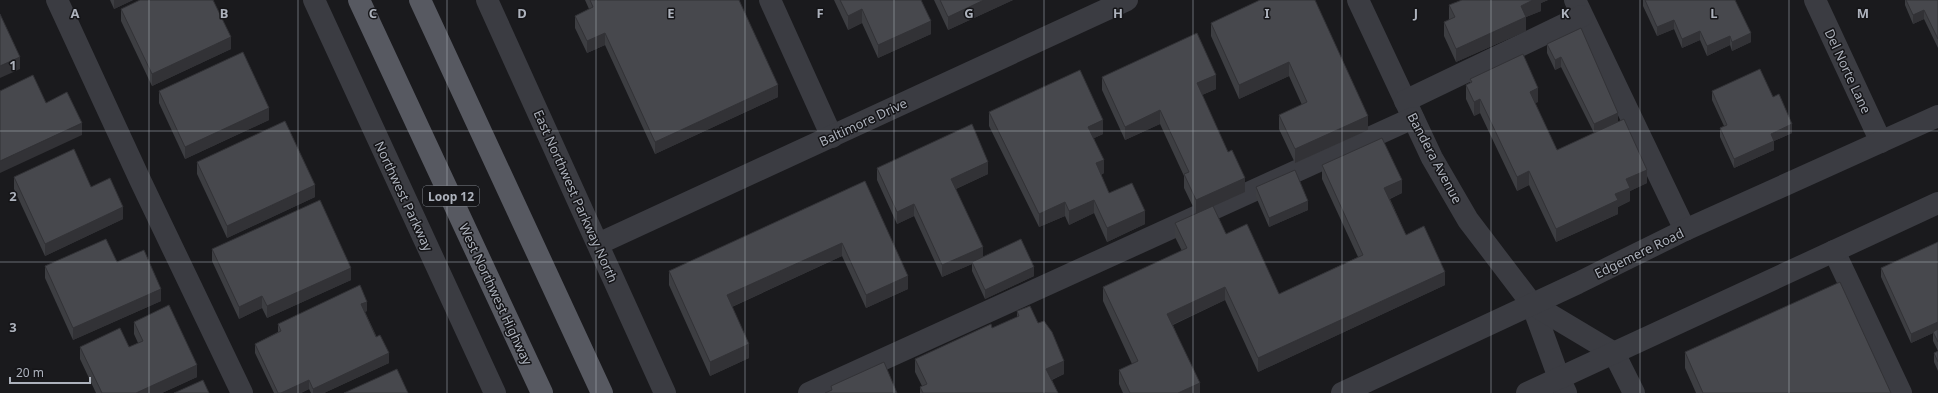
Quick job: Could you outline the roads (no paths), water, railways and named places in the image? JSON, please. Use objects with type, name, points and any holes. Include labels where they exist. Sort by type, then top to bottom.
[{"type":"main road","name":"West Northwest Highway","points":[[360,0],[542,393]]},
{"type":"main road","points":[[420,0],[602,393]]},
{"type":"street","points":[[57,0],[141,182],[242,393]]},
{"type":"street","name":"Northwest Parkway","points":[[314,0],[495,393]]},
{"type":"street","name":"East Northwest Parkway North","points":[[487,0],[665,393]]},
{"type":"street","points":[[770,0],[832,137]]},
{"type":"street","name":"Baltimore Drive","points":[[598,244],[832,137],[1090,8],[1127,0]]},
{"type":"street","name":"Bandera Avenue","points":[[1358,0],[1432,158],[1468,220],[1532,304],[1562,386]]},
{"type":"street","name":"Del Norte Lane","points":[[1815,0],[1881,142]]},
{"type":"street","points":[[809,393],[1409,109],[1578,8],[1685,230]]},
{"type":"street","name":"Edgemere Road","points":[[1342,393],[1685,230],[1938,116]]},
{"type":"street","points":[[1527,393],[1562,386],[1614,353],[1938,203]]},
{"type":"street","points":[[1834,251],[1901,393]]},
{"type":"street","name":"Bandera Avenue","points":[[1532,304],[1614,353]]},
{"type":"street","points":[[1614,353],[1634,393]]}]
